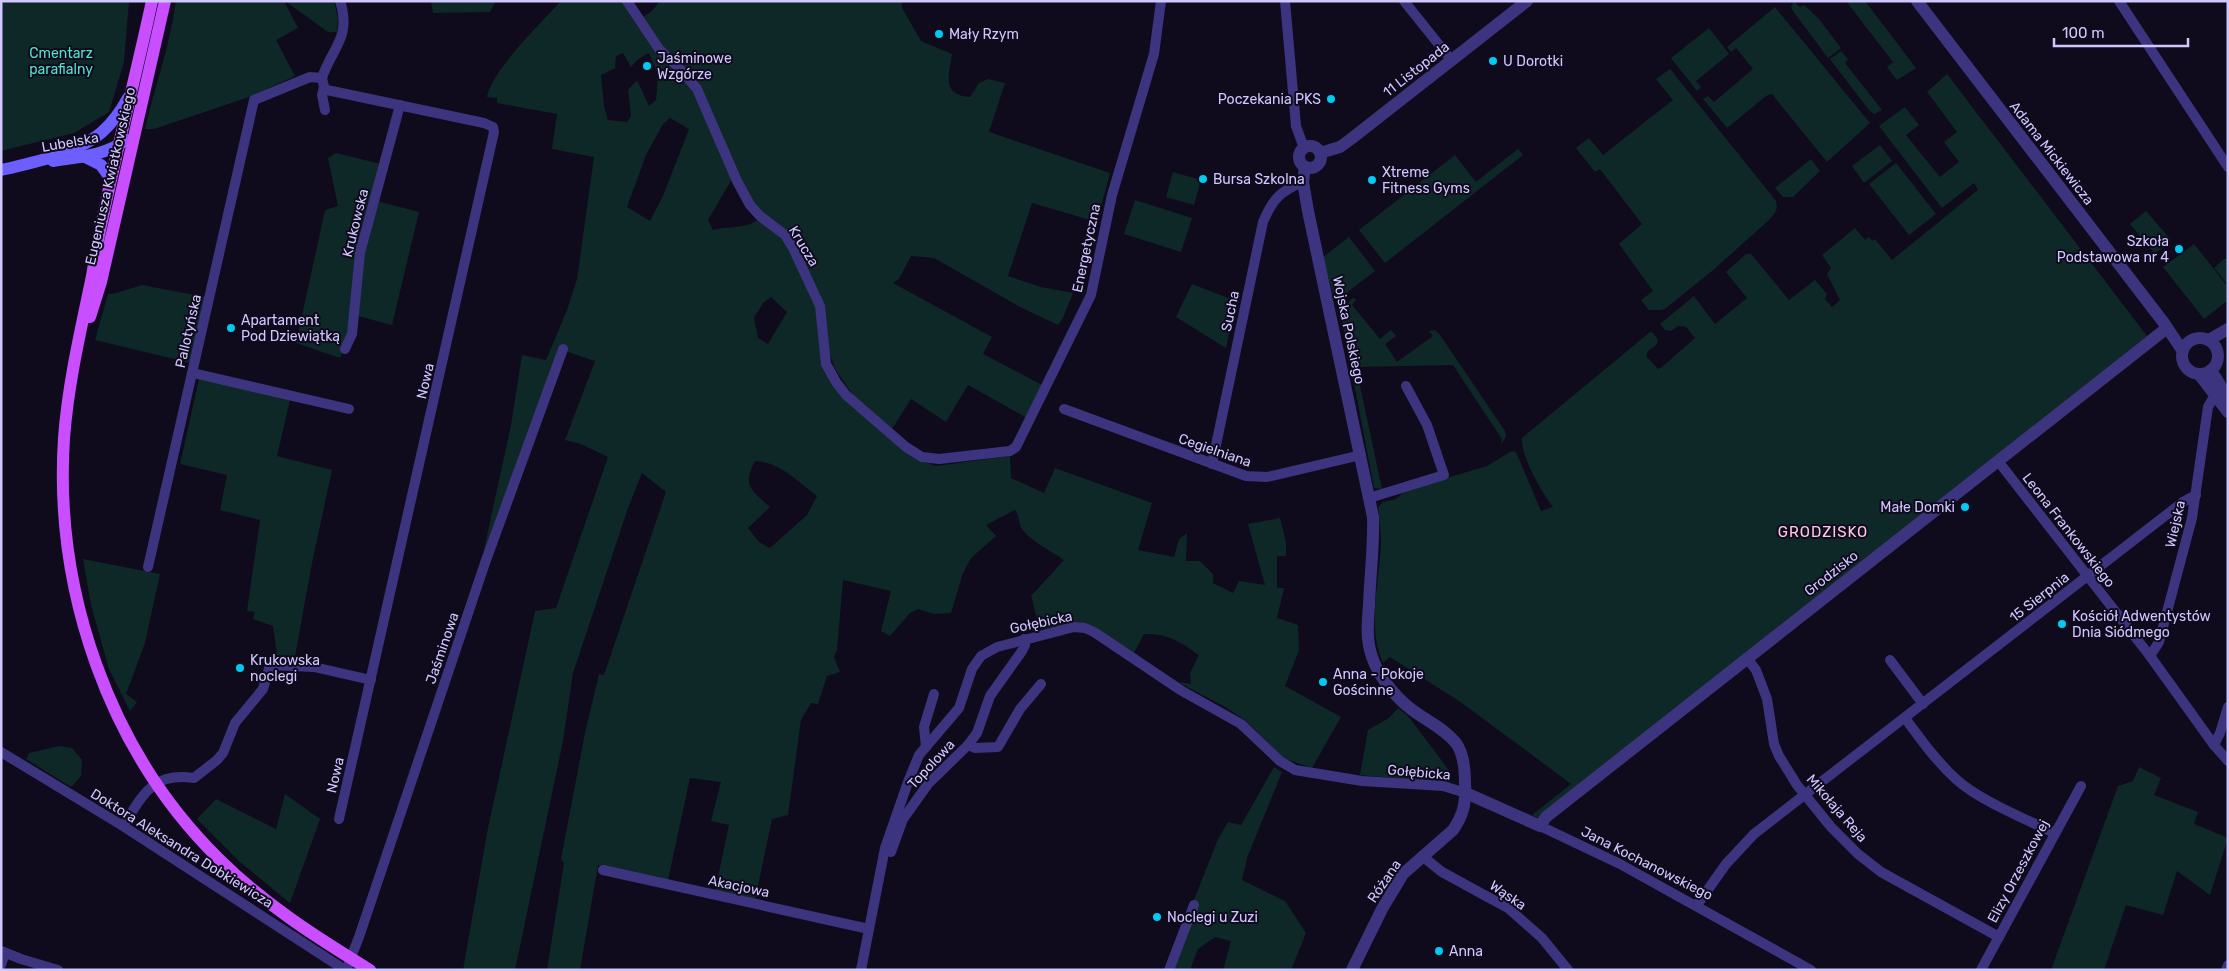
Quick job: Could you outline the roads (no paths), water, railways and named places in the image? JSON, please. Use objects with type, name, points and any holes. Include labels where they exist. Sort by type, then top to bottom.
[{"type":"main road","name":"Eugeniusza Kwiatkowskiego","points":[[152,1],[111,179],[67,414],[63,460],[65,525],[72,574],[82,618],[103,682],[129,738],[157,782],[200,839],[237,876],[347,966],[370,970]]},
{"type":"main road","name":"Eugeniusza Kwiatkowskiego","points":[[77,355],[101,282],[165,1]]},
{"type":"main road","name":"Lubelska","points":[[84,151],[111,124],[131,94]]},
{"type":"main road","name":"Lubelska","points":[[1,170],[84,151],[119,146],[134,134]]},
{"type":"main road","name":"Lubelska","points":[[119,146],[124,153],[127,164]]},
{"type":"main road","points":[[84,151],[101,165],[111,179]]},
{"type":"street","points":[[325,110],[322,96],[323,83],[341,39],[343,22],[340,1]]},
{"type":"street","name":"Krucza","points":[[627,1],[659,49],[683,72],[697,89],[737,181],[750,205],[760,216],[785,235],[793,248],[820,306],[826,364],[836,382],[854,402],[914,453],[922,457],[939,459],[973,455]]},
{"type":"street","name":"Energetyczna","points":[[973,455],[1010,451],[1016,447],[1091,295],[1110,203],[1154,54],[1161,1]]},
{"type":"street","points":[[1284,1],[1296,130],[1304,148]]},
{"type":"street","points":[[1404,1],[1452,61]]},
{"type":"street","name":"11 Listopada","points":[[1320,153],[1340,147],[1351,139],[1527,1]]},
{"type":"street","name":"Adama Mickiewicza","points":[[1917,1],[2166,326],[2186,345]]},
{"type":"street","points":[[2119,1],[2228,167]]},
{"type":"street","name":"Pallotyńska","points":[[148,567],[254,100],[310,77],[323,83]]},
{"type":"street","name":"Nowa","points":[[323,83],[338,93],[484,123],[493,127],[494,132],[339,819]]},
{"type":"street","name":"Krukowska","points":[[345,349],[352,334],[360,253],[400,105]]},
{"type":"street","points":[[1313,147],[1320,153],[1316,166],[1305,167],[1299,159],[1304,148],[1313,147]]},
{"type":"street","name":"Wojska Polskiego","points":[[1305,167],[1303,182],[1369,498],[1373,531],[1368,627],[1370,650],[1383,678],[1398,696],[1455,743],[1464,764],[1466,793]]},
{"type":"street","name":"Sucha","points":[[1212,464],[1263,222],[1271,204],[1284,190],[1303,182]]},
{"type":"street","name":"Grodzisko","points":[[1540,826],[1546,817],[1998,461],[2166,326]]},
{"type":"street","points":[[2213,345],[2228,329]]},
{"type":"street","points":[[2213,345],[2228,334]]},
{"type":"street","points":[[2205,372],[2217,361],[2213,345],[2200,337],[2186,345],[2181,360],[2186,368],[2205,372],[2222,398],[2228,412]]},
{"type":"street","name":"Jaśminowa","points":[[347,966],[485,563],[563,349]]},
{"type":"street","points":[[193,373],[349,409]]},
{"type":"street","points":[[1369,498],[1444,474],[1427,424],[1406,386]]},
{"type":"street","name":"Wiejska","points":[[2150,656],[2159,642],[2192,518],[2208,407],[2212,400],[2222,398]]},
{"type":"street","name":"Cegielniana","points":[[1064,409],[1212,464],[1256,478],[1361,455]]},
{"type":"street","name":"Leona Frankowskiego","points":[[1998,461],[2150,656],[2214,745],[2228,761]]},
{"type":"street","name":"15 Sierpnia","points":[[1697,905],[1726,864],[1754,834],[2183,502],[2196,495]]},
{"type":"street","name":"Gołębicka","points":[[860,970],[885,848],[918,755],[959,708],[972,668],[981,656],[997,647],[1024,639],[1074,627],[1094,632],[1182,691],[1241,724],[1280,761],[1295,770],[1362,782],[1443,786],[1466,793]]},
{"type":"street","name":"Topolowa","points":[[878,883],[904,819],[928,784],[968,745],[977,733],[990,696],[1025,645],[1024,639]]},
{"type":"street","name":"Mikołaja Reja","points":[[1747,658],[1756,670],[1767,699],[1774,744],[1779,756],[1804,794],[1844,841],[1874,866],[1903,885],[1999,937]]},
{"type":"street","points":[[1890,660],[1923,704]]},
{"type":"street","points":[[123,826],[145,793],[157,782],[177,775],[194,778],[217,760],[223,753],[235,723],[263,688],[270,664],[314,667],[370,680]]},
{"type":"street","name":"Topolowa","points":[[968,745],[975,748],[998,747],[1020,708],[1041,684]]},
{"type":"street","points":[[926,747],[924,727],[934,694]]},
{"type":"street","points":[[2214,745],[2228,707]]},
{"type":"street","points":[[1905,718],[1934,757],[1958,781],[2054,834]]},
{"type":"street","name":"Doktora Aleksandra Dobkiewicza","points":[[1,752],[347,966]]},
{"type":"street","name":"Elizy Orzeszkowej","points":[[1981,970],[2081,786]]},
{"type":"street","name":"Jana Kochanowskiego","points":[[1466,793],[1620,864],[1697,905],[1810,970]]},
{"type":"street","name":"Różana","points":[[1355,969],[1392,891],[1403,874],[1453,830],[1463,812],[1466,793]]},
{"type":"street","name":"Wąska","points":[[1422,856],[1442,872],[1508,908],[1542,938],[1568,970]]},
{"type":"street","name":"Akacjowa","points":[[603,870],[869,929]]},
{"type":"street","points":[[1169,970],[1194,905]]},
{"type":"street","points":[[1,965],[3,952],[58,970]]},
{"type":"street","points":[[2226,970],[2228,965]]},
{"type":"place","name":"Mały Rzym","points":[[939,34]]},
{"type":"place","name":"U Dorotki","points":[[1493,61]]},
{"type":"place","name":"Jaśminowe Wzgórze","points":[[647,66]]},
{"type":"place","name":"Poczekania PKS","points":[[1331,99]]},
{"type":"place","name":"Bursa Szkolna","points":[[1203,179]]},
{"type":"place","name":"Xtreme Fitness Gyms","points":[[1372,180]]},
{"type":"place","name":"Szkoła Podstawowa nr 4","points":[[2179,249]]},
{"type":"place","name":"Apartament Pod Dziewiątką","points":[[231,328]]},
{"type":"place","name":"Małe Domki","points":[[1965,507]]},
{"type":"place","name":"Kościół Adwentystów Dnia Siódmego","points":[[2062,624]]},
{"type":"place","name":"Krukowska noclegi","points":[[240,668]]},
{"type":"place","name":"Anna - Pokoje Gościnne","points":[[1323,682]]},
{"type":"place","name":"Noclegi u Zuzi","points":[[1157,917]]},
{"type":"place","name":"Anna","points":[[1439,951]]},
{"type":"district","name":"GRODZISKO","points":[[1823,532]]},
{"type":"park label","name":"Cmentarz parafialny","points":[[61,62]]}]
